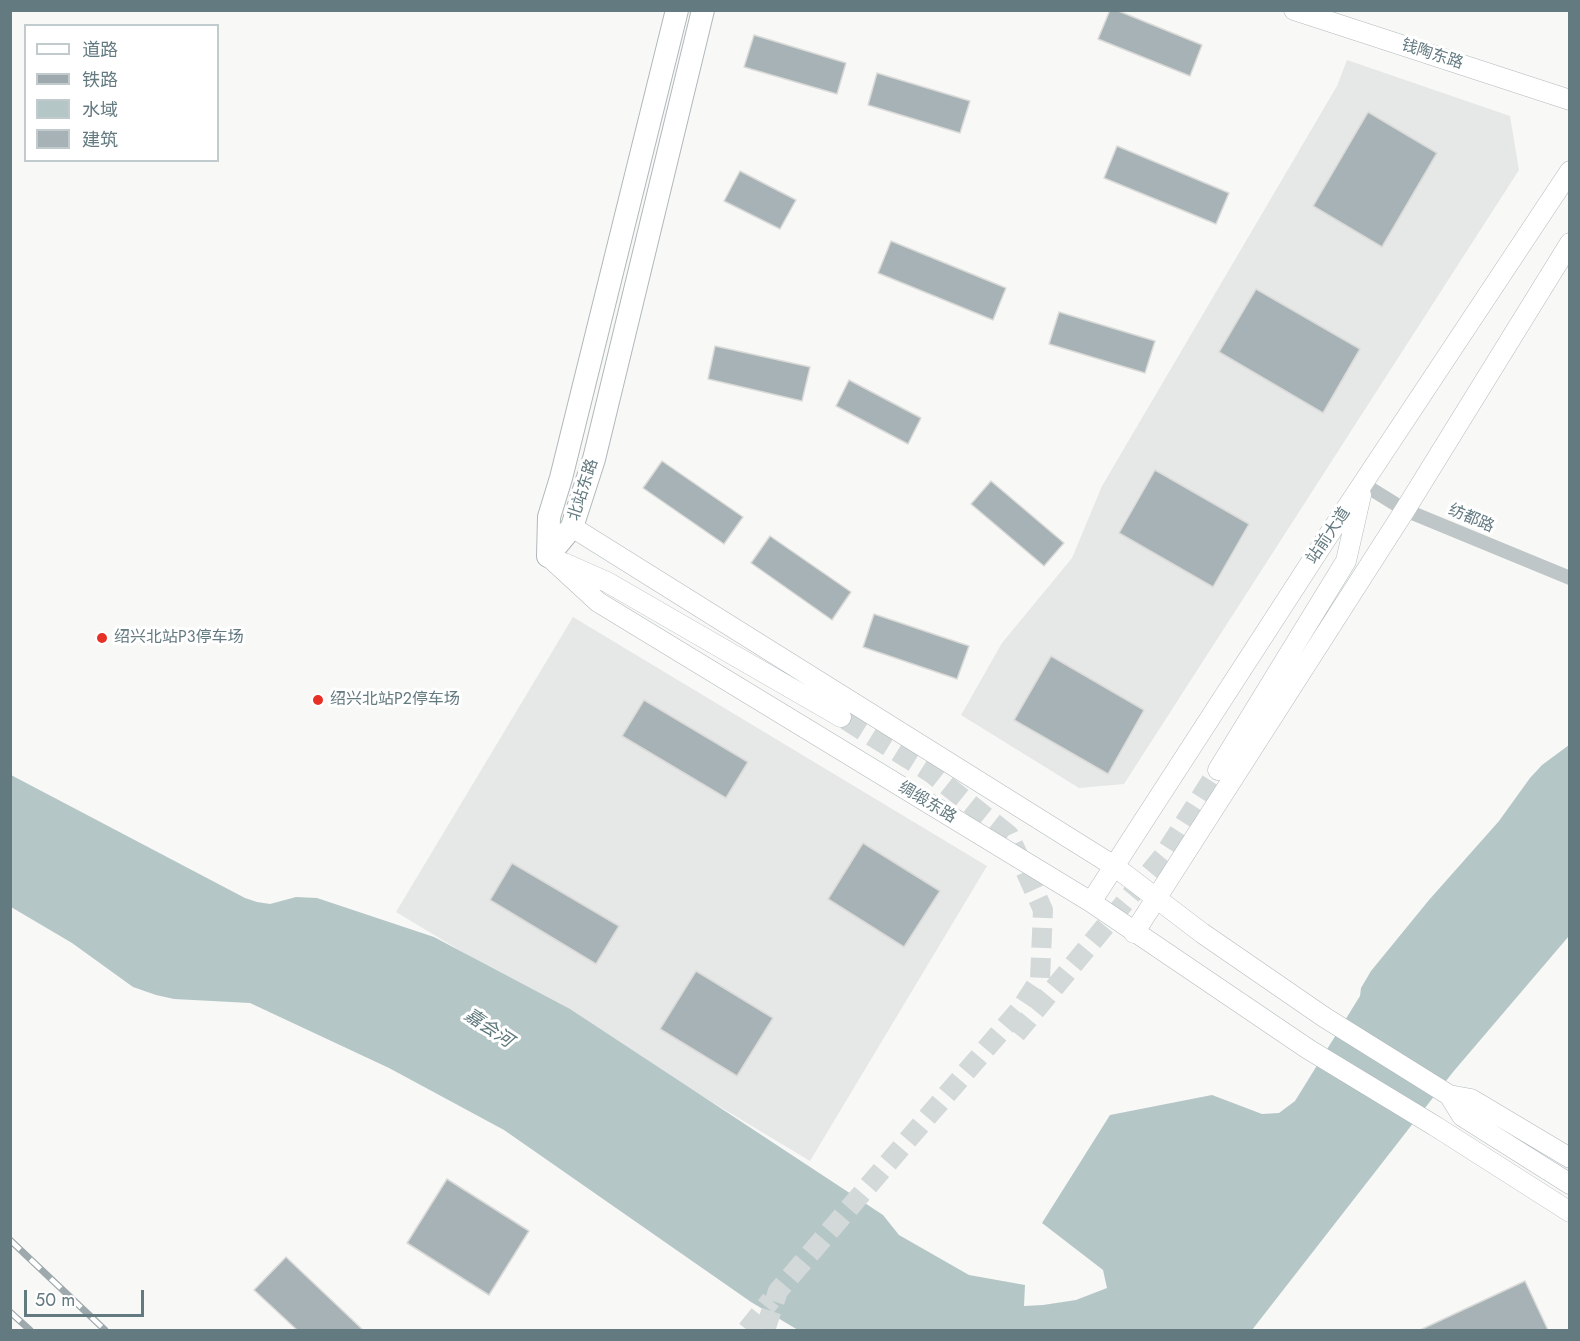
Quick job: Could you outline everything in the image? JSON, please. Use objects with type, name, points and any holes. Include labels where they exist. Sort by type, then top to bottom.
[{"type":"main road","name":"北站东路","points":[[548,556],[549,517],[561,478],[677,10]]},
{"type":"main road","name":"北站东路","points":[[548,556],[572,527],[594,459],[704,10]]},
{"type":"main road","name":"钱陶东路","points":[[1294,10],[1569,100]]},
{"type":"main road","name":"站前大道","points":[[1091,902],[1569,171]]},
{"type":"main road","points":[[1134,933],[1405,510],[1569,243]]},
{"type":"main road","points":[[1218,770],[1346,561],[1363,484]]},
{"type":"main road","points":[[572,527],[1114,866],[1202,933],[1324,1017],[1449,1095],[1471,1099],[1569,1158]]},
{"type":"main road","points":[[548,556],[607,582],[841,717]]},
{"type":"main road","name":"绸缎东路","points":[[548,556],[598,602],[1091,902],[1308,1049],[1435,1126],[1569,1212]]},
{"type":"main road","points":[[1449,1095],[1462,1116],[1569,1184]]},
{"type":"street","name":"纺都路","points":[[1363,484],[1405,510],[1569,578]]},
{"type":"shaded area","points":[[1347,60],[1510,116],[1519,170],[1124,784],[1079,788],[961,715],[1002,643],[1072,558],[1102,486],[1337,86]]},
{"type":"shaded area","points":[[573,617],[987,866],[810,1161],[396,912]]},
{"type":"water","name":"嘉会河","points":[[1569,745],[1569,936],[1453,1072],[1252,1330],[798,1330],[751,1302],[504,1130],[389,1068],[250,1003],[174,999],[133,987],[72,943],[11,907],[11,775],[245,898],[270,904],[296,897],[317,898],[434,937],[570,1009],[883,1215],[899,1235],[969,1275],[1025,1285],[1024,1306],[1043,1305],[1076,1300],[1107,1288],[1103,1270],[1042,1223],[1110,1115],[1212,1095],[1262,1114],[1279,1113],[1295,1101],[1360,996],[1361,988],[1371,971],[1429,900],[1499,821],[1530,778],[1542,765]]},
{"type":"building","points":[[1110,10],[1116,10],[1202,45],[1190,76],[1098,39]]},
{"type":"building","points":[[754,35],[846,63],[837,94],[744,67]]},
{"type":"building","points":[[877,73],[970,101],[960,133],[868,105]]},
{"type":"building","points":[[1368,112],[1437,153],[1382,247],[1313,206]]},
{"type":"building","points":[[1117,146],[1229,193],[1216,224],[1104,178]]},
{"type":"building","points":[[740,171],[796,200],[780,229],[724,201]]},
{"type":"building","points":[[891,241],[1006,288],[993,320],[878,273]]},
{"type":"building","points":[[1256,289],[1360,349],[1323,413],[1219,352]]},
{"type":"building","points":[[1059,312],[1155,341],[1145,373],[1049,344]]},
{"type":"building","points":[[715,346],[810,367],[802,401],[708,379]]},
{"type":"building","points":[[849,380],[921,418],[908,444],[836,406]]},
{"type":"building","points":[[662,461],[743,517],[724,544],[643,488]]},
{"type":"building","points":[[1155,470],[1249,524],[1213,587],[1119,533]]},
{"type":"building","points":[[991,481],[1064,543],[1044,566],[971,504]]},
{"type":"building","points":[[770,536],[851,592],[832,620],[751,563]]},
{"type":"building","points":[[874,614],[969,646],[957,679],[863,647]]},
{"type":"building","points":[[1051,656],[1144,710],[1108,774],[1014,720]]},
{"type":"building","points":[[644,700],[748,762],[726,798],[622,736]]},
{"type":"building","points":[[863,843],[940,891],[904,947],[828,899]]},
{"type":"building","points":[[512,863],[619,926],[596,964],[490,900]]},
{"type":"building","points":[[696,971],[773,1018],[737,1076],[660,1029]]},
{"type":"building","points":[[447,1179],[529,1231],[489,1295],[407,1243]]},
{"type":"building","points":[[286,1257],[363,1330],[297,1330],[254,1290]]},
{"type":"building","points":[[1525,1281],[1548,1330],[1420,1330]]},
{"type":"tunnel","points":[[765,1330],[778,1291],[1021,1008],[1040,979],[1043,910],[1009,835],[931,773],[841,717]]},
{"type":"tunnel","points":[[1016,1034],[1164,855],[1218,770]]},
{"type":"tunnel","points":[[747,1330],[771,1300]]},
{"type":"railway","points":[[10,1240],[105,1330]]},
{"type":"railway","points":[[10,1312],[30,1330]]},
{"type":"place","name":"绍兴北站P3停车场","points":[[102,638]]},
{"type":"place","name":"绍兴北站P2停车场","points":[[318,700]]}]
